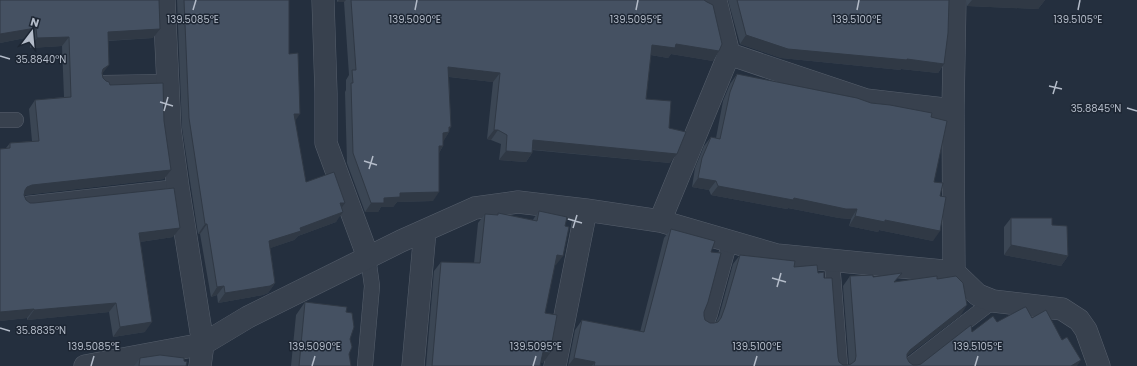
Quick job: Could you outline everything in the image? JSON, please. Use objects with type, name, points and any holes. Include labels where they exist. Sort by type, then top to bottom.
[{"type":"street","points":[[164,0],[170,129],[203,344],[200,366]]},
{"type":"street","points":[[323,0],[326,143],[368,257]]},
{"type":"street","points":[[660,221],[729,54],[717,5],[706,0]]},
{"type":"street","points":[[954,272],[953,110],[956,0]]},
{"type":"street","points":[[729,54],[866,100],[953,110]]},
{"type":"street","points":[[85,366],[203,344],[248,317],[401,241],[475,208],[518,202],[660,221],[777,256],[954,272],[978,295],[993,301],[1062,309],[1079,320],[1086,330],[1099,366]]},
{"type":"street","points":[[555,366],[586,210]]},
{"type":"street","points":[[413,366],[425,231]]},
{"type":"lane","points":[[104,83],[168,82]]},
{"type":"lane","points":[[0,120],[16,120]]},
{"type":"lane","points":[[26,204],[178,187]]},
{"type":"lane","points":[[706,324],[730,241]]},
{"type":"lane","points":[[365,366],[372,286],[368,257]]},
{"type":"lane","points":[[832,261],[840,366]]},
{"type":"lane","points":[[908,366],[993,301]]},
{"type":"building","points":[[0,0],[159,0],[160,29],[108,32],[109,65],[103,69],[102,73],[103,78],[109,82],[110,85],[163,83],[164,121],[171,170],[32,185],[27,187],[24,195],[26,200],[30,203],[34,203],[174,188],[180,228],[139,233],[152,322],[120,327],[116,303],[0,312],[0,149],[10,148],[10,143],[39,141],[35,100],[71,97],[69,37],[37,38],[36,28],[0,34]]},
{"type":"building","points":[[184,0],[289,0],[289,54],[298,53],[300,114],[294,114],[306,182],[334,172],[345,203],[340,203],[343,212],[300,228],[301,231],[269,241],[275,283],[270,286],[225,293],[224,286],[217,287],[207,224],[205,224],[189,118]]},
{"type":"building","points":[[351,0],[704,0],[713,5],[722,44],[719,51],[676,44],[675,48],[652,45],[646,99],[671,101],[669,128],[686,132],[677,154],[533,140],[532,153],[506,151],[507,135],[498,130],[494,130],[500,73],[448,67],[451,127],[449,127],[449,132],[443,133],[443,146],[439,146],[439,192],[400,193],[400,197],[384,198],[384,203],[371,203],[353,153],[351,83],[353,83],[352,70],[356,70]]},
{"type":"building","points":[[737,0],[949,0],[948,33],[944,64],[907,59],[788,49],[746,35]]},
{"type":"building","points":[[737,74],[857,98],[871,103],[932,113],[931,117],[947,121],[934,182],[943,183],[940,196],[946,197],[940,231],[885,220],[885,222],[855,216],[857,209],[846,209],[794,198],[793,200],[718,186],[716,181],[698,178],[702,158],[711,137],[720,139],[730,92]]},
{"type":"building","points":[[539,211],[567,217],[565,226],[569,227],[563,256],[557,255],[545,313],[557,315],[550,353],[543,352],[540,366],[432,366],[441,262],[480,263],[485,214],[498,215],[498,213],[537,221]]},
{"type":"building","points":[[1011,218],[1052,218],[1052,225],[1067,226],[1068,256],[1011,245]]},
{"type":"building","points":[[671,229],[715,241],[711,252],[721,253],[704,312],[705,320],[710,323],[718,322],[721,318],[740,255],[795,261],[794,267],[817,265],[818,273],[824,272],[824,278],[832,278],[838,357],[839,362],[843,365],[847,365],[855,361],[856,356],[850,276],[873,275],[873,277],[902,273],[894,282],[937,276],[937,279],[956,276],[963,283],[967,305],[910,350],[907,354],[907,358],[913,365],[921,364],[971,325],[972,332],[993,316],[997,322],[1025,307],[1032,318],[1046,310],[1062,340],[1067,337],[1081,360],[1071,366],[594,366],[595,362],[574,358],[582,320],[644,332]]},
{"type":"building","points":[[305,302],[347,307],[346,312],[352,313],[354,327],[350,339],[352,347],[349,354],[351,366],[299,366]]},
{"type":"building","points":[[160,355],[184,358],[184,361],[187,362],[186,366],[139,366],[140,358]]}]
